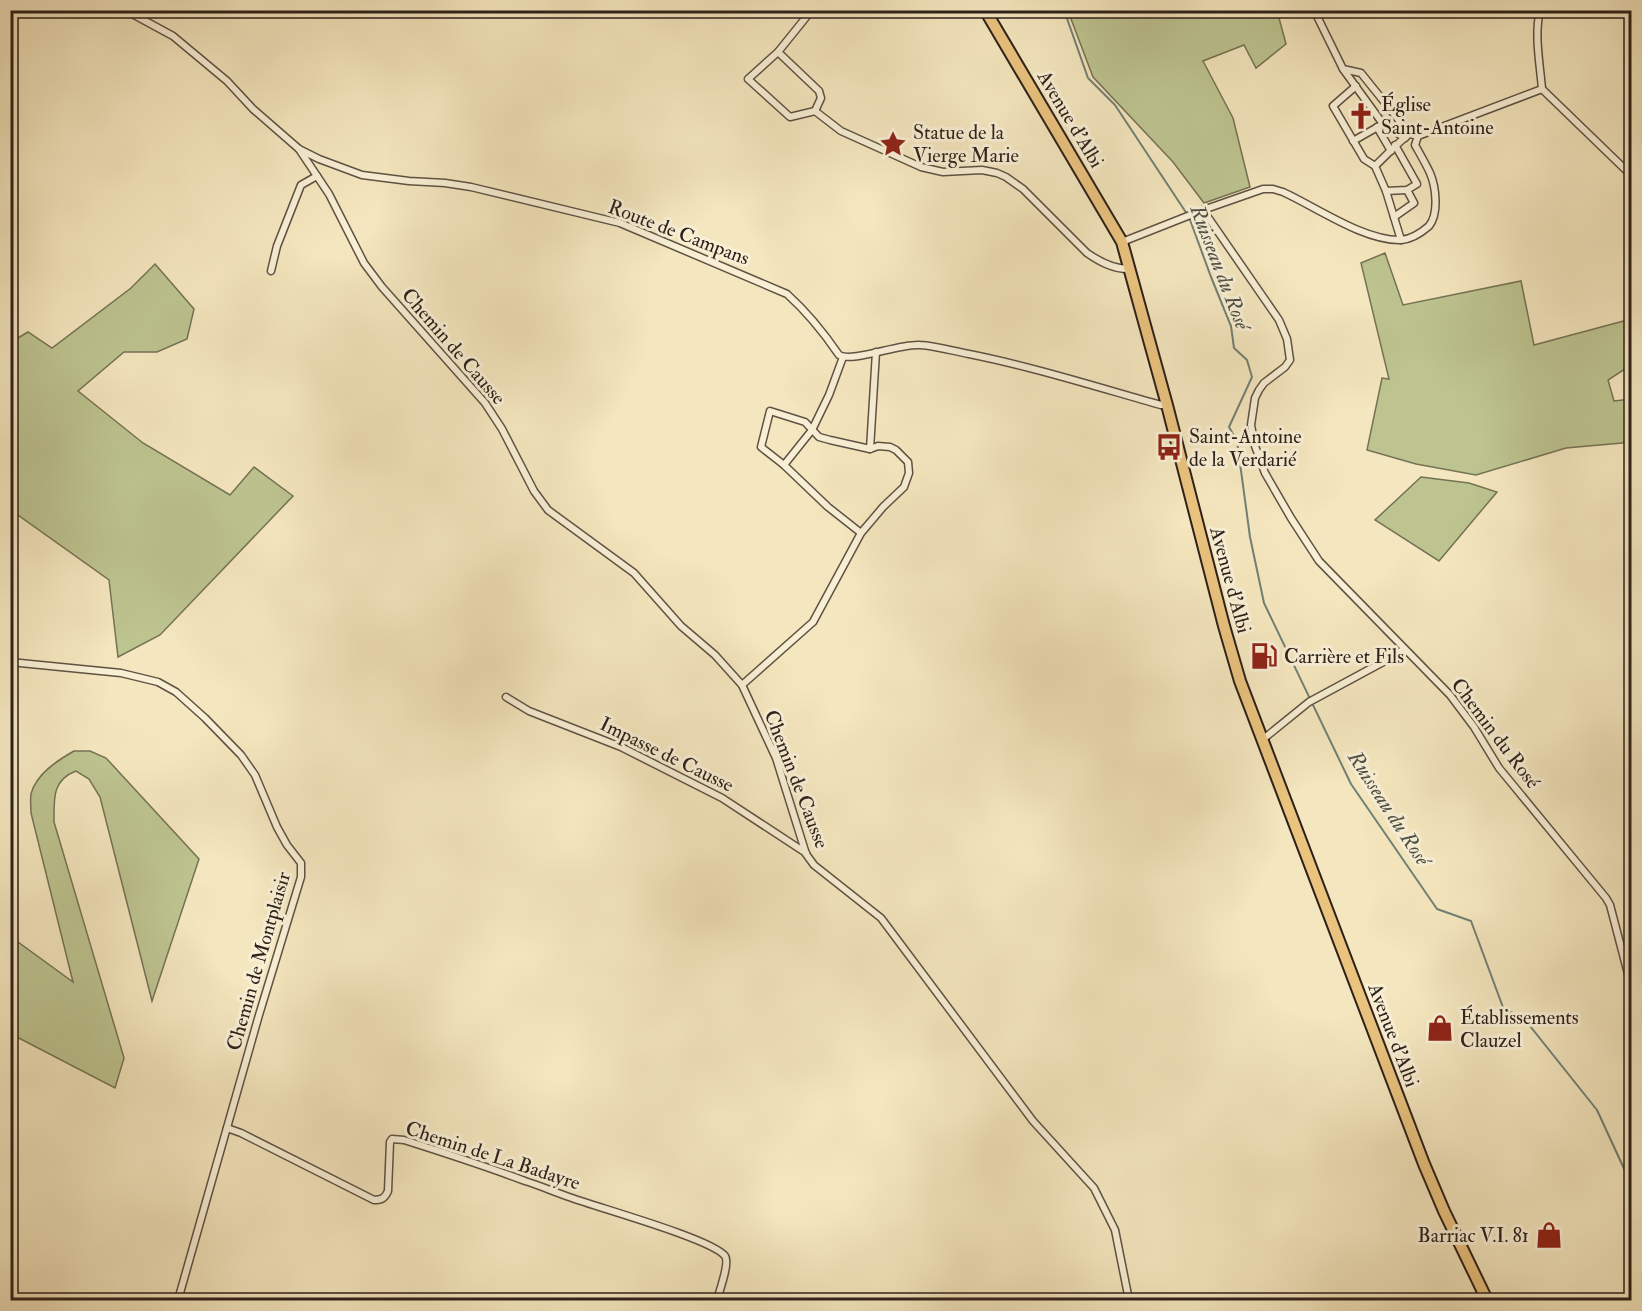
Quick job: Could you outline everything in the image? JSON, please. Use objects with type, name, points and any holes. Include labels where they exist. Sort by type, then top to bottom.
[{"type":"main road","name":"Avenue d'Albi","points":[[985,10],[1122,242],[1240,681],[1424,1164],[1487,1300]]},
{"type":"street","name":"Route de Campans","points":[[125,10],[173,36],[227,81],[254,110],[299,149],[319,159],[362,175],[471,187],[620,223],[787,294],[843,357]]},
{"type":"street","points":[[1314,10],[1343,69],[1356,86],[1416,184],[1407,190],[1386,191]]},
{"type":"street","points":[[1540,10],[1538,38],[1542,89],[1632,176]]},
{"type":"street","points":[[807,16],[778,52],[748,79],[789,117],[815,111]]},
{"type":"street","points":[[778,52],[819,91],[820,98],[815,111]]},
{"type":"street","points":[[1343,69],[1361,73],[1408,136]]},
{"type":"street","points":[[1356,86],[1332,106],[1364,159],[1375,166],[1386,191],[1401,240]]},
{"type":"street","points":[[1380,125],[1408,136],[1418,136],[1542,89]]},
{"type":"street","points":[[815,111],[841,131],[921,167],[943,172],[982,170],[1006,177],[1023,189],[1096,260],[1117,268],[1130,269]]},
{"type":"street","points":[[1353,141],[1380,125]]},
{"type":"street","points":[[1375,166],[1408,136]]},
{"type":"street","points":[[1122,242],[1257,190],[1273,189],[1365,233],[1401,240],[1414,237],[1425,230],[1433,220],[1436,211],[1431,175],[1415,145],[1418,136]]},
{"type":"street","name":"Chemin de Causse","points":[[299,149],[329,194],[364,263],[382,287],[484,403],[502,429],[534,491],[548,510],[634,573],[681,626],[715,656],[742,686],[776,758],[806,854],[814,865],[881,918],[1033,1121],[1094,1188],[1115,1230],[1129,1300]]},
{"type":"street","points":[[271,271],[277,246],[301,185],[317,176]]},
{"type":"street","points":[[1394,217],[1414,202],[1407,190]]},
{"type":"street","name":"Chemin du Rosé","points":[[1203,210],[1279,320],[1287,339],[1288,364],[1264,383],[1255,398],[1253,409],[1252,434],[1265,473],[1319,561],[1450,695],[1474,727],[1499,768],[1606,898],[1610,905],[1632,989]]},
{"type":"street","points":[[784,465],[812,430],[829,395],[843,357],[851,358],[894,347],[919,345],[1015,363],[1167,405]]},
{"type":"street","points":[[870,449],[876,352]]},
{"type":"street","points":[[742,686],[813,622],[861,533],[904,487],[909,473],[908,462],[891,447],[870,449],[819,437],[805,422],[770,411],[761,447],[784,465],[828,507],[861,533]]},
{"type":"street","points":[[1262,740],[1311,701],[1404,649]]},
{"type":"street","name":"Chemin de Montplaisir","points":[[10,662],[147,678],[169,687],[205,718],[241,755],[255,775],[277,827],[301,863],[301,877],[178,1300]]},
{"type":"street","name":"Impasse de Causse","points":[[506,697],[529,711],[621,747],[722,798],[806,854]]},
{"type":"street","name":"Chemin de La Badayre","points":[[227,1128],[374,1200],[386,1197],[388,1191],[390,1143],[392,1139],[404,1140],[682,1235],[712,1246],[725,1256],[726,1267],[717,1300]]},
{"type":"green space","points":[[1068,11],[1299,11],[1279,18],[1286,44],[1256,68],[1244,45],[1203,61],[1233,118],[1250,187],[1204,203],[1173,162],[1093,77]]},
{"type":"green space","points":[[1385,253],[1403,305],[1521,281],[1534,345],[1631,319],[1631,365],[1608,380],[1614,401],[1631,399],[1631,440],[1622,443],[1566,448],[1476,475],[1416,464],[1367,450],[1382,378],[1389,379],[1361,263]]},
{"type":"green space","points":[[155,264],[194,309],[187,339],[157,352],[124,352],[78,391],[143,443],[230,495],[254,467],[293,496],[160,635],[118,657],[109,580],[11,510],[11,342],[28,332],[52,348],[131,288]]},
{"type":"green space","points":[[1421,477],[1469,483],[1497,492],[1439,561],[1375,520]]},
{"type":"green space","points":[[74,751],[90,751],[106,758],[199,859],[152,1001],[100,797],[89,779],[76,771],[58,785],[54,822],[124,1058],[115,1088],[11,1034],[11,937],[73,982],[31,813],[31,794],[43,774]]},
{"type":"waterway","name":"Ruisseau du Rosé","points":[[1064,10],[1088,78],[1115,105],[1189,217],[1231,326],[1234,348],[1247,360],[1252,377],[1229,427],[1237,441],[1250,537],[1264,603],[1351,784],[1437,909],[1471,921],[1504,1010],[1522,1016],[1597,1110],[1632,1186]]},
{"type":"place","name":"Église Saint-Antoine","points":[[1361,116]]},
{"type":"place","name":"Statue de la Vierge Marie","points":[[893,144]]},
{"type":"place","name":"Saint-Antoine de la Verdarié","points":[[1169,447]]},
{"type":"place","name":"Carrière et Fils","points":[[1264,656]]},
{"type":"place","name":"Établissements Clauzel","points":[[1440,1028]]},
{"type":"place","name":"Barriac V.I. 81","points":[[1549,1235]]}]
